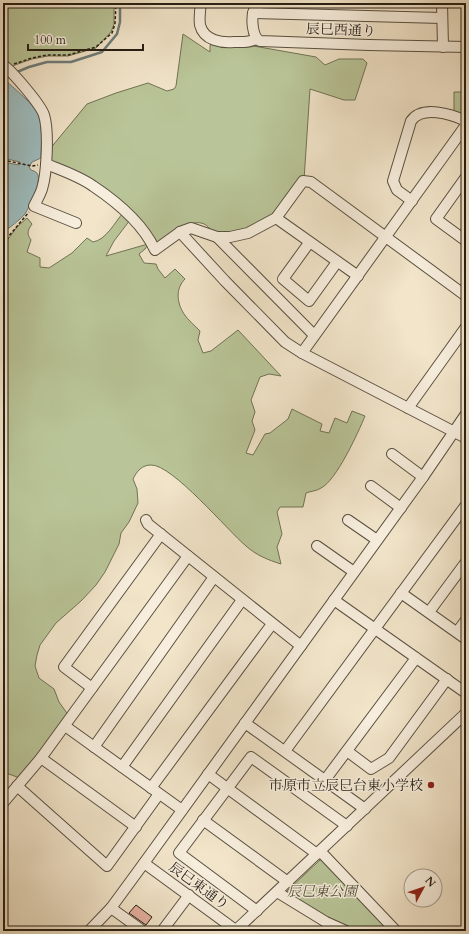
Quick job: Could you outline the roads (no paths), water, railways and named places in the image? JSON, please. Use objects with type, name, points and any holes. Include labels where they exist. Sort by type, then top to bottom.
[{"type":"street","name":"辰巳西通り","points":[[201,3],[200,26],[205,34],[212,39],[224,43],[246,42],[256,39],[265,42],[466,47]]},
{"type":"street","points":[[256,39],[254,34],[253,13],[255,8],[261,3]]},
{"type":"street","points":[[442,3],[443,47]]},
{"type":"street","points":[[253,13],[442,18]]},
{"type":"street","points":[[5,66],[42,110],[45,122],[46,164],[42,190],[34,206],[76,223]]},
{"type":"street","points":[[412,201],[397,190],[393,181],[411,121],[417,114],[434,112],[454,115],[466,121]]},
{"type":"street","points":[[302,353],[466,125]]},
{"type":"street","points":[[46,164],[78,178],[93,186],[106,196],[144,231],[155,250],[180,232],[191,228],[216,237],[230,238],[248,233],[276,218],[303,181],[311,182],[386,237],[464,291]]},
{"type":"street","points":[[464,236],[436,220],[466,177]]},
{"type":"street","points":[[276,218],[358,276]]},
{"type":"street","points":[[180,232],[225,281],[285,342],[302,353],[466,438]]},
{"type":"street","points":[[216,237],[314,336]]},
{"type":"street","points":[[309,242],[283,279],[309,302],[337,262]]},
{"type":"street","points":[[408,408],[466,327]]},
{"type":"street","points":[[89,931],[111,908],[144,863],[401,508],[466,414]]},
{"type":"street","points":[[392,454],[423,477]]},
{"type":"street","points":[[371,486],[401,508]]},
{"type":"street","points":[[285,751],[466,505]]},
{"type":"street","points":[[146,520],[148,524],[214,578],[301,646]]},
{"type":"street","points":[[348,520],[377,540]]},
{"type":"street","points":[[92,688],[64,667],[161,534]]},
{"type":"street","points":[[317,546],[354,572]]},
{"type":"street","points":[[3,804],[65,726],[188,556]]},
{"type":"street","points":[[429,612],[466,562]]},
{"type":"street","points":[[94,747],[214,578]]},
{"type":"street","points":[[401,593],[466,638]]},
{"type":"street","points":[[122,767],[242,600]]},
{"type":"street","points":[[334,600],[466,693]]},
{"type":"street","points":[[457,632],[466,620]]},
{"type":"street","points":[[17,786],[106,866],[136,827],[155,791],[272,624]]},
{"type":"street","points":[[325,780],[416,658]]},
{"type":"street","points":[[347,751],[372,770],[389,758],[446,680]]},
{"type":"street","points":[[237,931],[256,911],[466,713]]},
{"type":"street","points":[[245,723],[365,809]]},
{"type":"street","points":[[65,726],[182,810]]},
{"type":"street","points":[[256,911],[179,853],[251,757],[347,826]]},
{"type":"street","points":[[41,758],[136,827]]},
{"type":"street","points":[[208,774],[319,852],[396,931]]},
{"type":"street","points":[[204,820],[288,882]]},
{"type":"street","name":"辰巳東通り","points":[[144,863],[237,931]]},
{"type":"street","points":[[277,892],[326,922],[346,931]]},
{"type":"street","points":[[162,931],[189,895]]},
{"type":"street","points":[[111,908],[143,931]]},
{"type":"water","points":[[3,78],[37,112],[42,137],[41,158],[32,162],[29,167],[38,175],[38,183],[34,195],[25,214],[3,232],[3,162],[19,165],[20,162],[3,158]]},
{"type":"waterway","points":[[17,72],[47,62],[71,62],[102,52],[117,34],[120,22],[120,3]]},
{"type":"place","name":"市原市立辰巳台東小学校","points":[[431,785]]},
{"type":"park label","name":"辰巳東公園","points":[[322,891]]}]
